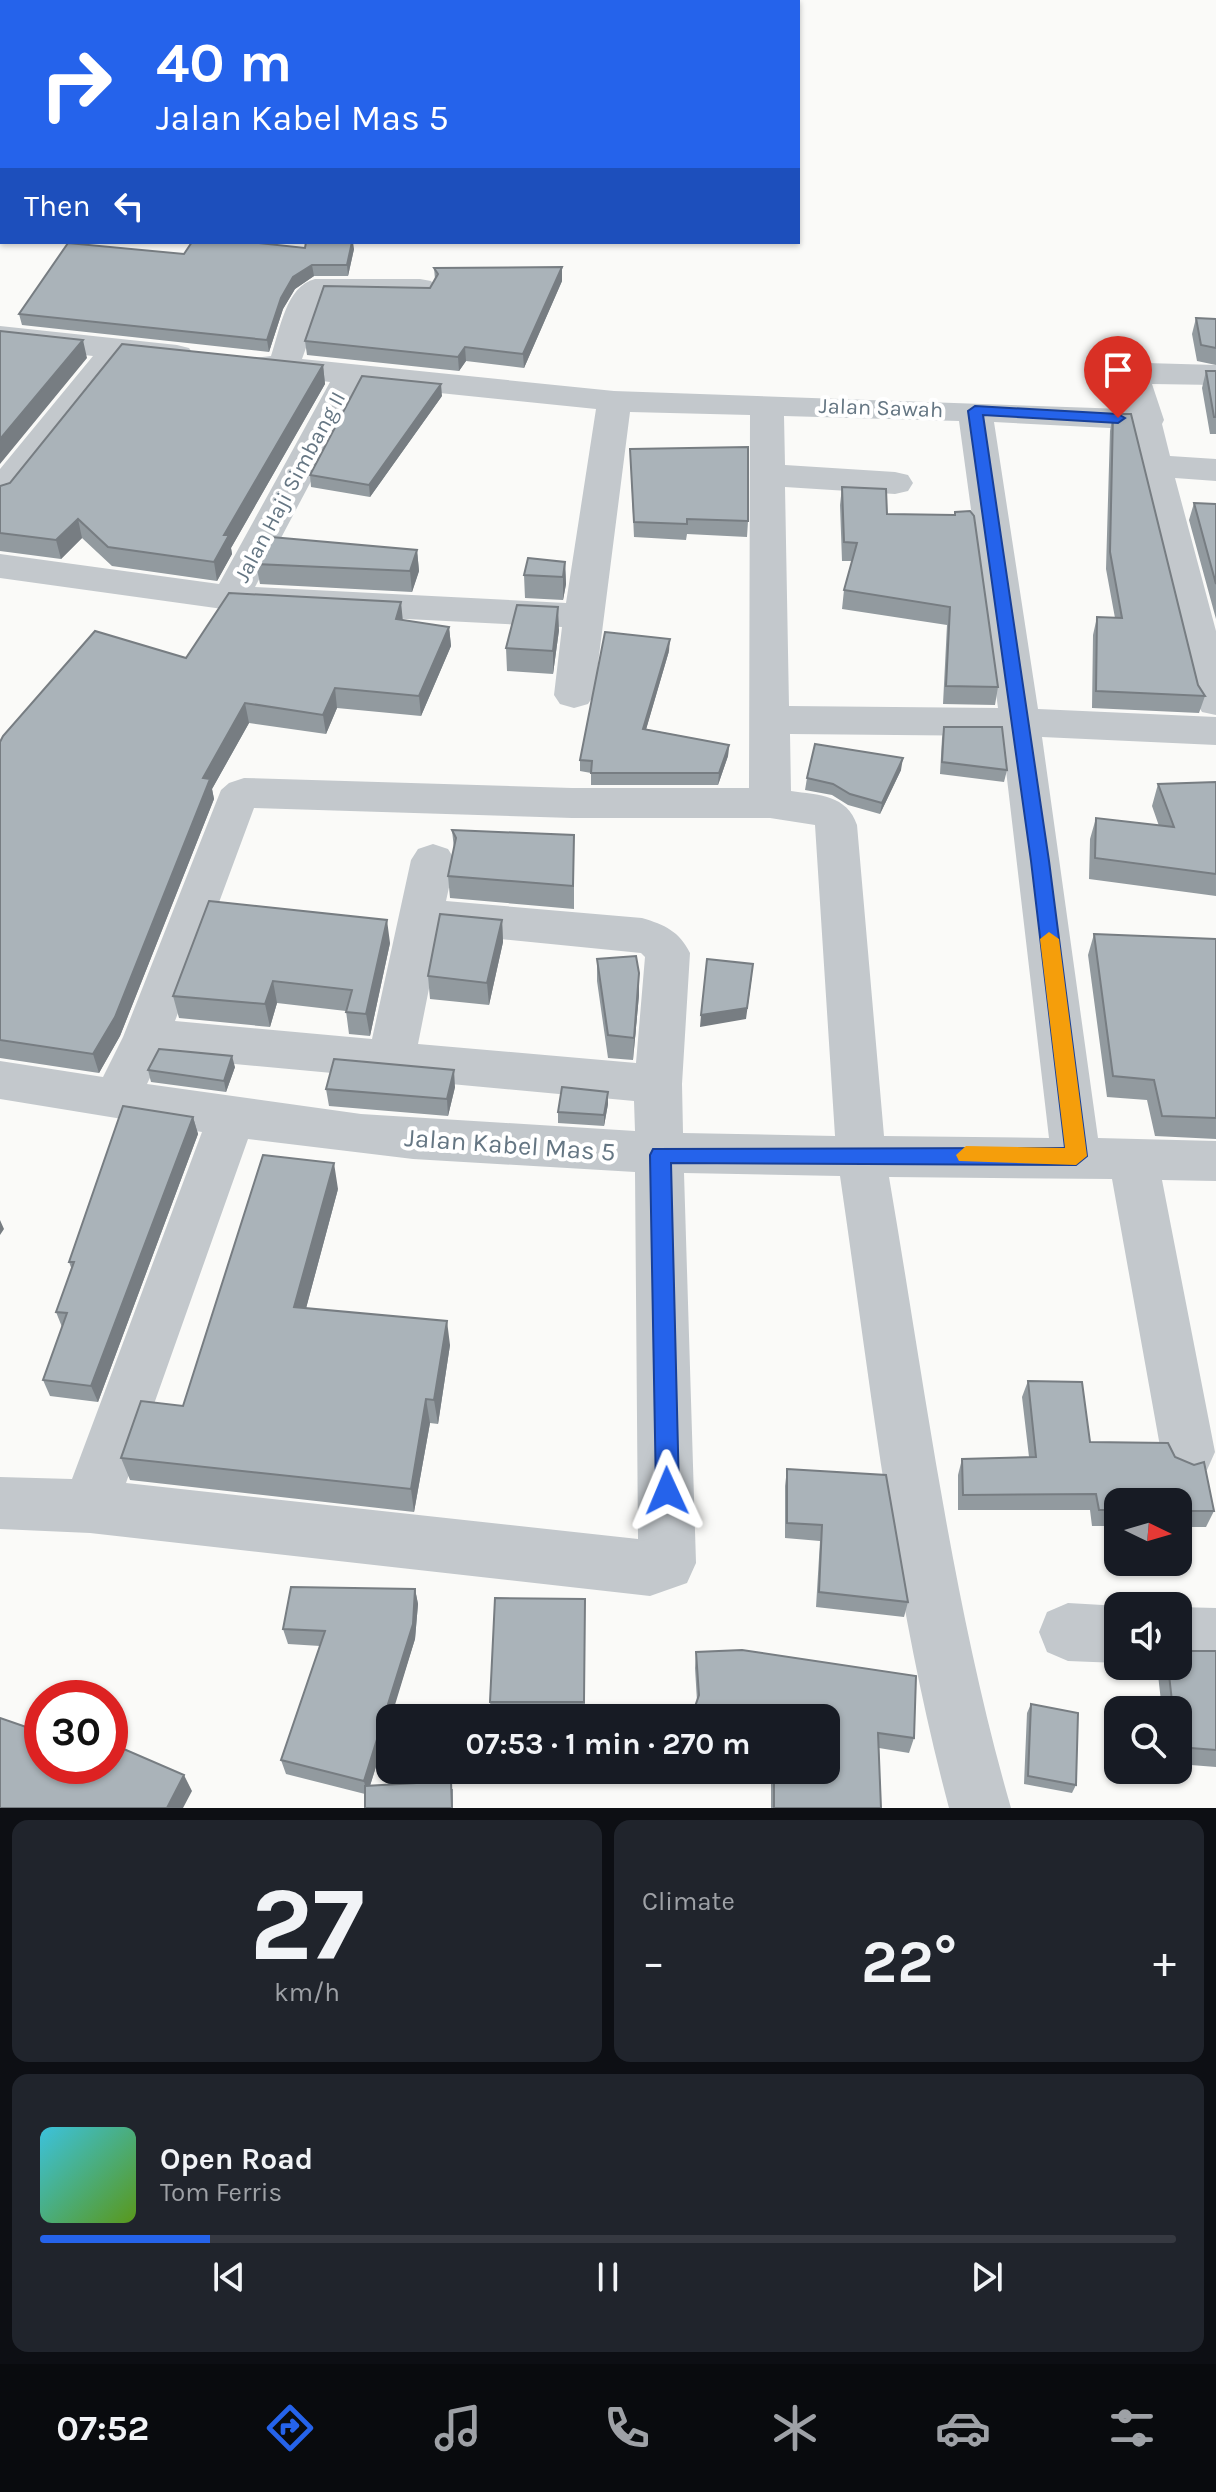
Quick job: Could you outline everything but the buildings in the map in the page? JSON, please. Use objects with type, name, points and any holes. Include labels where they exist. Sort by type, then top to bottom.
[{"type":"street","points":[[283,367],[308,296],[315,288],[420,288]]},
{"type":"street","name":"Jalan Haji Simbang II","points":[[0,336],[351,374],[230,598],[0,566]]},
{"type":"street","points":[[0,492],[116,349]]},
{"type":"street","name":"Jalan Sawah","points":[[351,374],[614,401],[975,411],[1147,420]]},
{"type":"street","points":[[1216,375],[1139,375],[1134,380],[1157,466],[1198,570],[1216,702]]},
{"type":"street","points":[[574,695],[614,401]]},
{"type":"street","points":[[767,404],[770,803]]},
{"type":"street","points":[[975,411],[1020,722],[1076,1156]]},
{"type":"street","points":[[1157,466],[1216,470]]},
{"type":"street","points":[[767,475],[895,483]]},
{"type":"street","points":[[230,598],[583,616]]},
{"type":"street","points":[[769,720],[1020,722],[1216,731]]},
{"type":"street","points":[[117,1097],[146,1037],[236,801],[244,793],[572,803],[770,803],[824,811],[833,816],[861,1154],[923,1543],[960,1736],[980,1808]]},
{"type":"street","points":[[391,1060],[433,860]]},
{"type":"street","points":[[0,1503],[90,1506],[650,1568],[667,1563],[658,1084],[668,953],[657,941],[642,935],[422,915]]},
{"type":"street","points":[[146,1037],[658,1084]]},
{"type":"street","name":"Jalan Kabel Mas 5","points":[[0,1080],[117,1097],[231,1119],[411,1139],[660,1155],[1076,1156],[1216,1161]]},
{"type":"street","points":[[90,1506],[231,1119]]},
{"type":"street","points":[[1133,1159],[1188,1452]]},
{"type":"street","points":[[1192,1636],[1216,1637]]},
{"type":"slow traffic","points":[[966,1155],[1076,1156],[1049,939]]},
{"type":"route","points":[[667,1491],[660,1155],[1076,1156],[1040,861],[975,411],[1118,418]]}]
